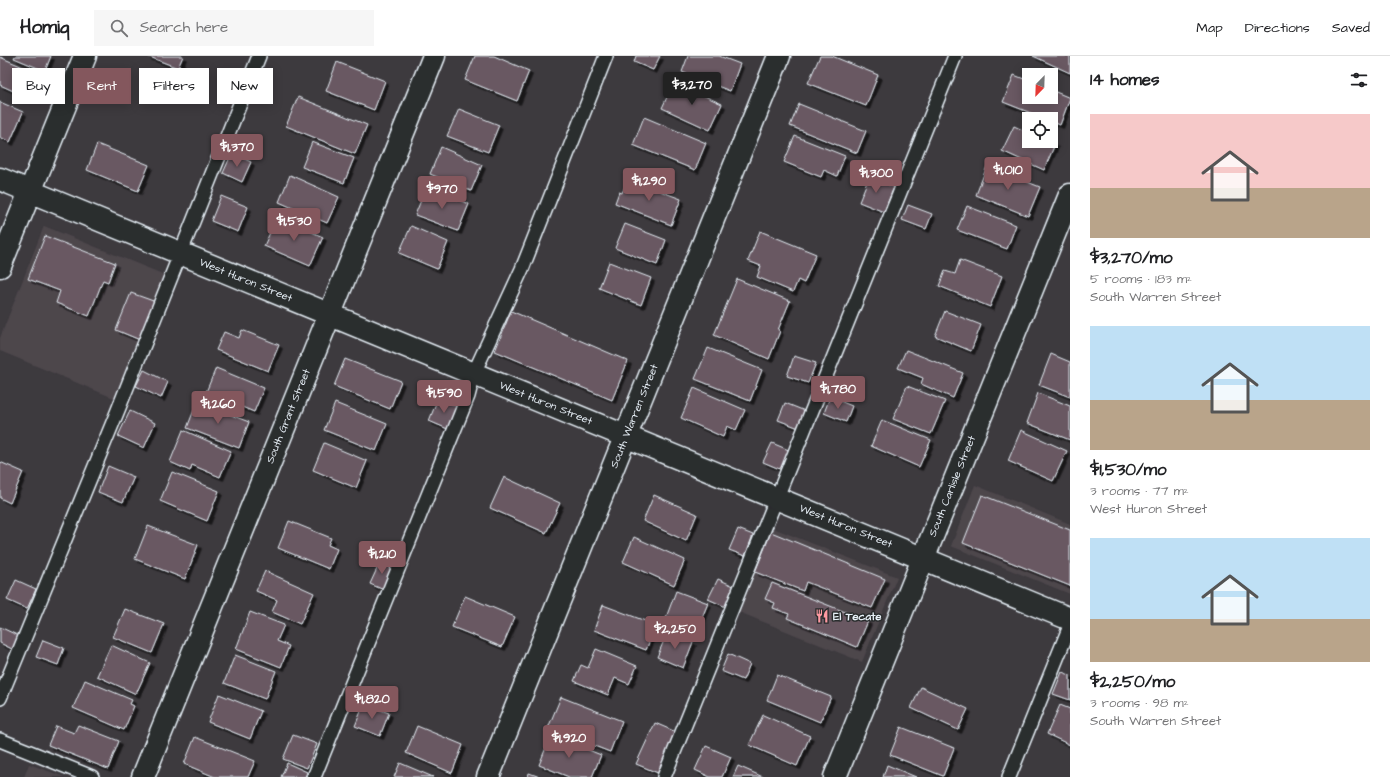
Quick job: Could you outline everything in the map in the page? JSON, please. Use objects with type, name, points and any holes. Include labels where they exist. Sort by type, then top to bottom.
[{"type":"street","points":[[0,266],[85,56]]},
{"type":"street","name":"South Grant Street","points":[[143,777],[434,56]]},
{"type":"street","name":"South Warren Street","points":[[488,777],[779,56]]},
{"type":"street","name":"West Huron Street","points":[[0,179],[1070,619]]},
{"type":"street","name":"South Carlisle Street","points":[[835,777],[1070,195]]},
{"type":"lane","points":[[0,698],[118,410],[259,56]]},
{"type":"lane","points":[[314,777],[468,396],[474,373],[522,269],[606,56]]},
{"type":"lane","points":[[664,777],[955,56]]},
{"type":"lane","points":[[1009,777],[1070,626]]},
{"type":"lane","points":[[0,740],[92,777]]},
{"type":"shaded area","points":[[44,226],[165,275],[116,399],[0,351],[0,338]]},
{"type":"shaded area","points":[[975,485],[1070,524],[1070,594],[951,546]]},
{"type":"shaded area","points":[[773,528],[897,577],[862,662],[739,612]]},
{"type":"shaded area","points":[[29,764],[64,777],[24,777]]},
{"type":"building","points":[[15,56],[51,56],[46,68],[38,68],[14,58]]},
{"type":"building","points":[[147,56],[183,56],[178,68]]},
{"type":"building","points":[[475,56],[494,56],[529,71],[517,101],[465,80]]},
{"type":"building","points":[[636,56],[660,56],[653,70],[634,62]]},
{"type":"building","points":[[688,56],[719,56],[740,64],[730,91],[682,72]]},
{"type":"building","points":[[820,56],[832,56],[878,75],[866,106],[808,83]]},
{"type":"building","points":[[1033,56],[1070,56],[1070,73]]},
{"type":"building","points":[[0,57],[25,68],[12,68],[12,90],[0,85]]},
{"type":"building","points":[[337,62],[385,81],[374,110],[326,91]]},
{"type":"building","points":[[1014,75],[1022,78],[1022,104],[1058,104],[1058,93],[1070,98],[1060,125],[1058,124],[1058,112],[1028,112],[1003,102]]},
{"type":"building","points":[[674,82],[722,104],[710,130],[662,108]]},
{"type":"building","points":[[298,97],[367,125],[355,154],[286,126]]},
{"type":"building","points":[[0,102],[23,112],[10,142],[0,137]]},
{"type":"building","points":[[799,104],[866,131],[857,153],[790,126]]},
{"type":"building","points":[[459,109],[499,125],[488,152],[447,136]]},
{"type":"building","points":[[644,117],[706,143],[695,170],[633,145]]},
{"type":"building","points":[[1014,126],[1022,130],[1022,148],[1053,148],[1044,170],[1002,151]]},
{"type":"building","points":[[795,136],[845,156],[837,176],[824,170],[821,177],[784,162]]},
{"type":"building","points":[[312,142],[354,158],[344,183],[302,167]]},
{"type":"building","points":[[97,144],[149,165],[138,191],[87,170]]},
{"type":"building","points":[[441,147],[482,165],[471,191],[430,174]]},
{"type":"building","points":[[232,153],[251,162],[242,182],[223,173]]},
{"type":"building","points":[[987,166],[1040,187],[1028,216],[976,195]]},
{"type":"building","points":[[290,175],[339,197],[327,223],[279,202]]},
{"type":"building","points":[[869,177],[894,187],[884,212],[859,202]]},
{"type":"building","points":[[628,179],[681,199],[671,225],[615,203],[619,192],[622,193]]},
{"type":"building","points":[[426,188],[469,204],[458,231],[415,215]]},
{"type":"building","points":[[221,196],[248,207],[238,232],[211,221]]},
{"type":"building","points":[[908,205],[932,214],[926,229],[902,220]]},
{"type":"building","points":[[967,206],[1016,225],[1007,249],[957,230]]},
{"type":"building","points":[[277,217],[323,237],[310,266],[264,246]]},
{"type":"building","points":[[625,224],[666,240],[657,265],[615,248]]},
{"type":"building","points":[[411,226],[448,242],[437,269],[399,253]]},
{"type":"building","points":[[760,231],[816,254],[804,283],[798,280],[793,292],[757,277],[761,266],[748,261]]},
{"type":"building","points":[[45,236],[115,263],[108,282],[103,280],[89,316],[56,303],[60,291],[28,279]]},
{"type":"building","points":[[960,260],[1002,276],[990,307],[939,286],[945,271],[955,274]]},
{"type":"building","points":[[609,262],[651,278],[641,305],[599,288]]},
{"type":"building","points":[[737,279],[790,301],[778,330],[780,331],[769,359],[714,335]]},
{"type":"building","points":[[131,293],[156,302],[140,340],[116,330]]},
{"type":"building","points":[[511,311],[628,361],[612,400],[495,351]]},
{"type":"building","points":[[945,311],[981,325],[971,351],[935,336]]},
{"type":"building","points":[[242,330],[279,345],[268,371],[216,350],[224,332],[239,338]]},
{"type":"building","points":[[708,348],[762,370],[750,401],[695,379]]},
{"type":"building","points":[[906,350],[963,373],[953,398],[921,384],[923,378],[898,368]]},
{"type":"building","points":[[1051,354],[1070,362],[1070,397],[1039,385]]},
{"type":"building","points":[[794,356],[816,363],[808,383],[787,376]]},
{"type":"building","points":[[345,359],[401,381],[390,409],[334,386]]},
{"type":"building","points":[[216,368],[264,388],[254,412],[206,392]]},
{"type":"building","points":[[144,370],[168,382],[161,398],[136,386]]},
{"type":"building","points":[[907,386],[945,401],[931,434],[893,419]]},
{"type":"building","points":[[694,388],[745,410],[736,430],[727,426],[723,437],[681,418]]},
{"type":"building","points":[[1038,393],[1070,406],[1070,440],[1027,423]]},
{"type":"building","points":[[830,397],[852,406],[846,422],[824,413]]},
{"type":"building","points":[[438,398],[459,407],[450,430],[429,421]]},
{"type":"building","points":[[197,402],[249,422],[239,448],[187,428]]},
{"type":"building","points":[[335,403],[387,424],[376,451],[324,430]]},
{"type":"building","points":[[785,403],[805,411],[799,428],[778,420]]},
{"type":"building","points":[[130,411],[155,423],[144,448],[118,436]]},
{"type":"building","points":[[882,420],[931,440],[919,467],[871,446]]},
{"type":"building","points":[[183,430],[231,451],[220,477],[192,465],[190,471],[170,462]]},
{"type":"building","points":[[1021,430],[1067,451],[1053,481],[1008,461]]},
{"type":"building","points":[[324,443],[367,461],[356,488],[313,470]]},
{"type":"building","points":[[772,443],[791,451],[782,470],[763,462]]},
{"type":"building","points":[[0,462],[23,472],[10,503],[0,498]]},
{"type":"building","points":[[108,466],[134,477],[123,502],[98,492]]},
{"type":"building","points":[[172,472],[219,491],[207,521],[160,501]]},
{"type":"building","points":[[504,477],[560,503],[546,533],[490,508]]},
{"type":"building","points":[[654,495],[697,514],[686,541],[643,521]]},
{"type":"building","points":[[982,495],[1070,530],[1070,586],[963,543]]},
{"type":"building","points":[[289,521],[331,538],[328,545],[337,549],[329,569],[278,548]]},
{"type":"building","points":[[148,526],[198,545],[185,579],[135,559]]},
{"type":"building","points":[[738,529],[753,535],[745,556],[729,550]]},
{"type":"building","points":[[771,532],[885,579],[872,608],[806,582],[803,591],[755,572]]},
{"type":"building","points":[[634,537],[685,560],[674,585],[623,562]]},
{"type":"building","points":[[381,560],[395,567],[384,590],[370,584]]},
{"type":"building","points":[[265,571],[314,593],[300,624],[272,612],[277,600],[256,591]]},
{"type":"building","points":[[718,579],[736,587],[726,607],[708,599]]},
{"type":"building","points":[[16,580],[36,589],[27,609],[7,600]]},
{"type":"building","name":"El Tecate","points":[[772,583],[868,621],[857,647],[787,618],[789,614],[773,608],[775,603],[765,599]]},
{"type":"building","points":[[676,591],[708,603],[695,635],[664,623]]},
{"type":"building","points":[[465,596],[515,617],[502,647],[452,627]]},
{"type":"building","points":[[603,605],[656,625],[646,650],[594,630]]},
{"type":"building","points":[[125,609],[164,624],[152,653],[113,637]]},
{"type":"building","points":[[250,612],[284,625],[277,641],[289,646],[281,667],[236,649]]},
{"type":"building","points":[[0,627],[19,636],[12,649],[0,643]]},
{"type":"building","points":[[668,631],[693,642],[683,668],[657,657]]},
{"type":"building","points":[[43,640],[64,648],[58,665],[36,657]]},
{"type":"building","points":[[111,645],[150,663],[136,694],[97,676]]},
{"type":"building","points":[[596,649],[637,666],[629,684],[615,678],[608,695],[574,681],[581,665],[588,668]]},
{"type":"building","points":[[728,654],[750,664],[743,680],[721,671]]},
{"type":"building","points":[[235,655],[276,671],[265,699],[224,683]]},
{"type":"building","points":[[1062,672],[1070,675],[1070,700],[1053,694]]},
{"type":"building","points":[[777,675],[831,697],[820,722],[767,700]]},
{"type":"building","points":[[85,680],[132,700],[130,704],[134,706],[124,730],[73,708]]},
{"type":"building","points":[[921,687],[968,709],[958,730],[911,708]]},
{"type":"building","points":[[219,694],[261,711],[250,739],[208,722]]},
{"type":"building","points":[[561,697],[622,721],[610,752],[548,728]]},
{"type":"building","points":[[364,704],[389,713],[380,736],[355,726]]},
{"type":"building","points":[[1060,705],[1070,709],[1070,745],[1047,734]]},
{"type":"building","points":[[763,715],[810,736],[797,766],[749,745]]},
{"type":"building","points":[[655,723],[676,732],[658,773],[636,764]]},
{"type":"building","points":[[78,725],[119,741],[108,769],[48,745],[56,726],[74,733]]},
{"type":"building","points":[[417,726],[463,745],[452,773],[406,753]]},
{"type":"building","points":[[901,727],[954,748],[943,776],[890,755]]},
{"type":"building","points":[[293,735],[317,744],[307,768],[283,759]]},
{"type":"building","points":[[551,735],[601,755],[592,777],[569,777],[539,765]]},
{"type":"building","points":[[195,737],[255,761],[248,777],[215,777],[184,764]]},
{"type":"building","points":[[706,746],[731,757],[722,777],[710,777],[695,770]]},
{"type":"building","points":[[287,763],[307,772],[305,777],[281,777]]},
{"type":"building","points":[[400,763],[433,777],[394,777]]},
{"type":"building","points":[[887,765],[916,777],[883,777]]},
{"type":"building","points":[[738,766],[763,777],[733,777]]},
{"type":"building","points":[[529,773],[540,777],[528,777]]},
{"type":"place","name":"El Tecate","points":[[822,616]]}]
